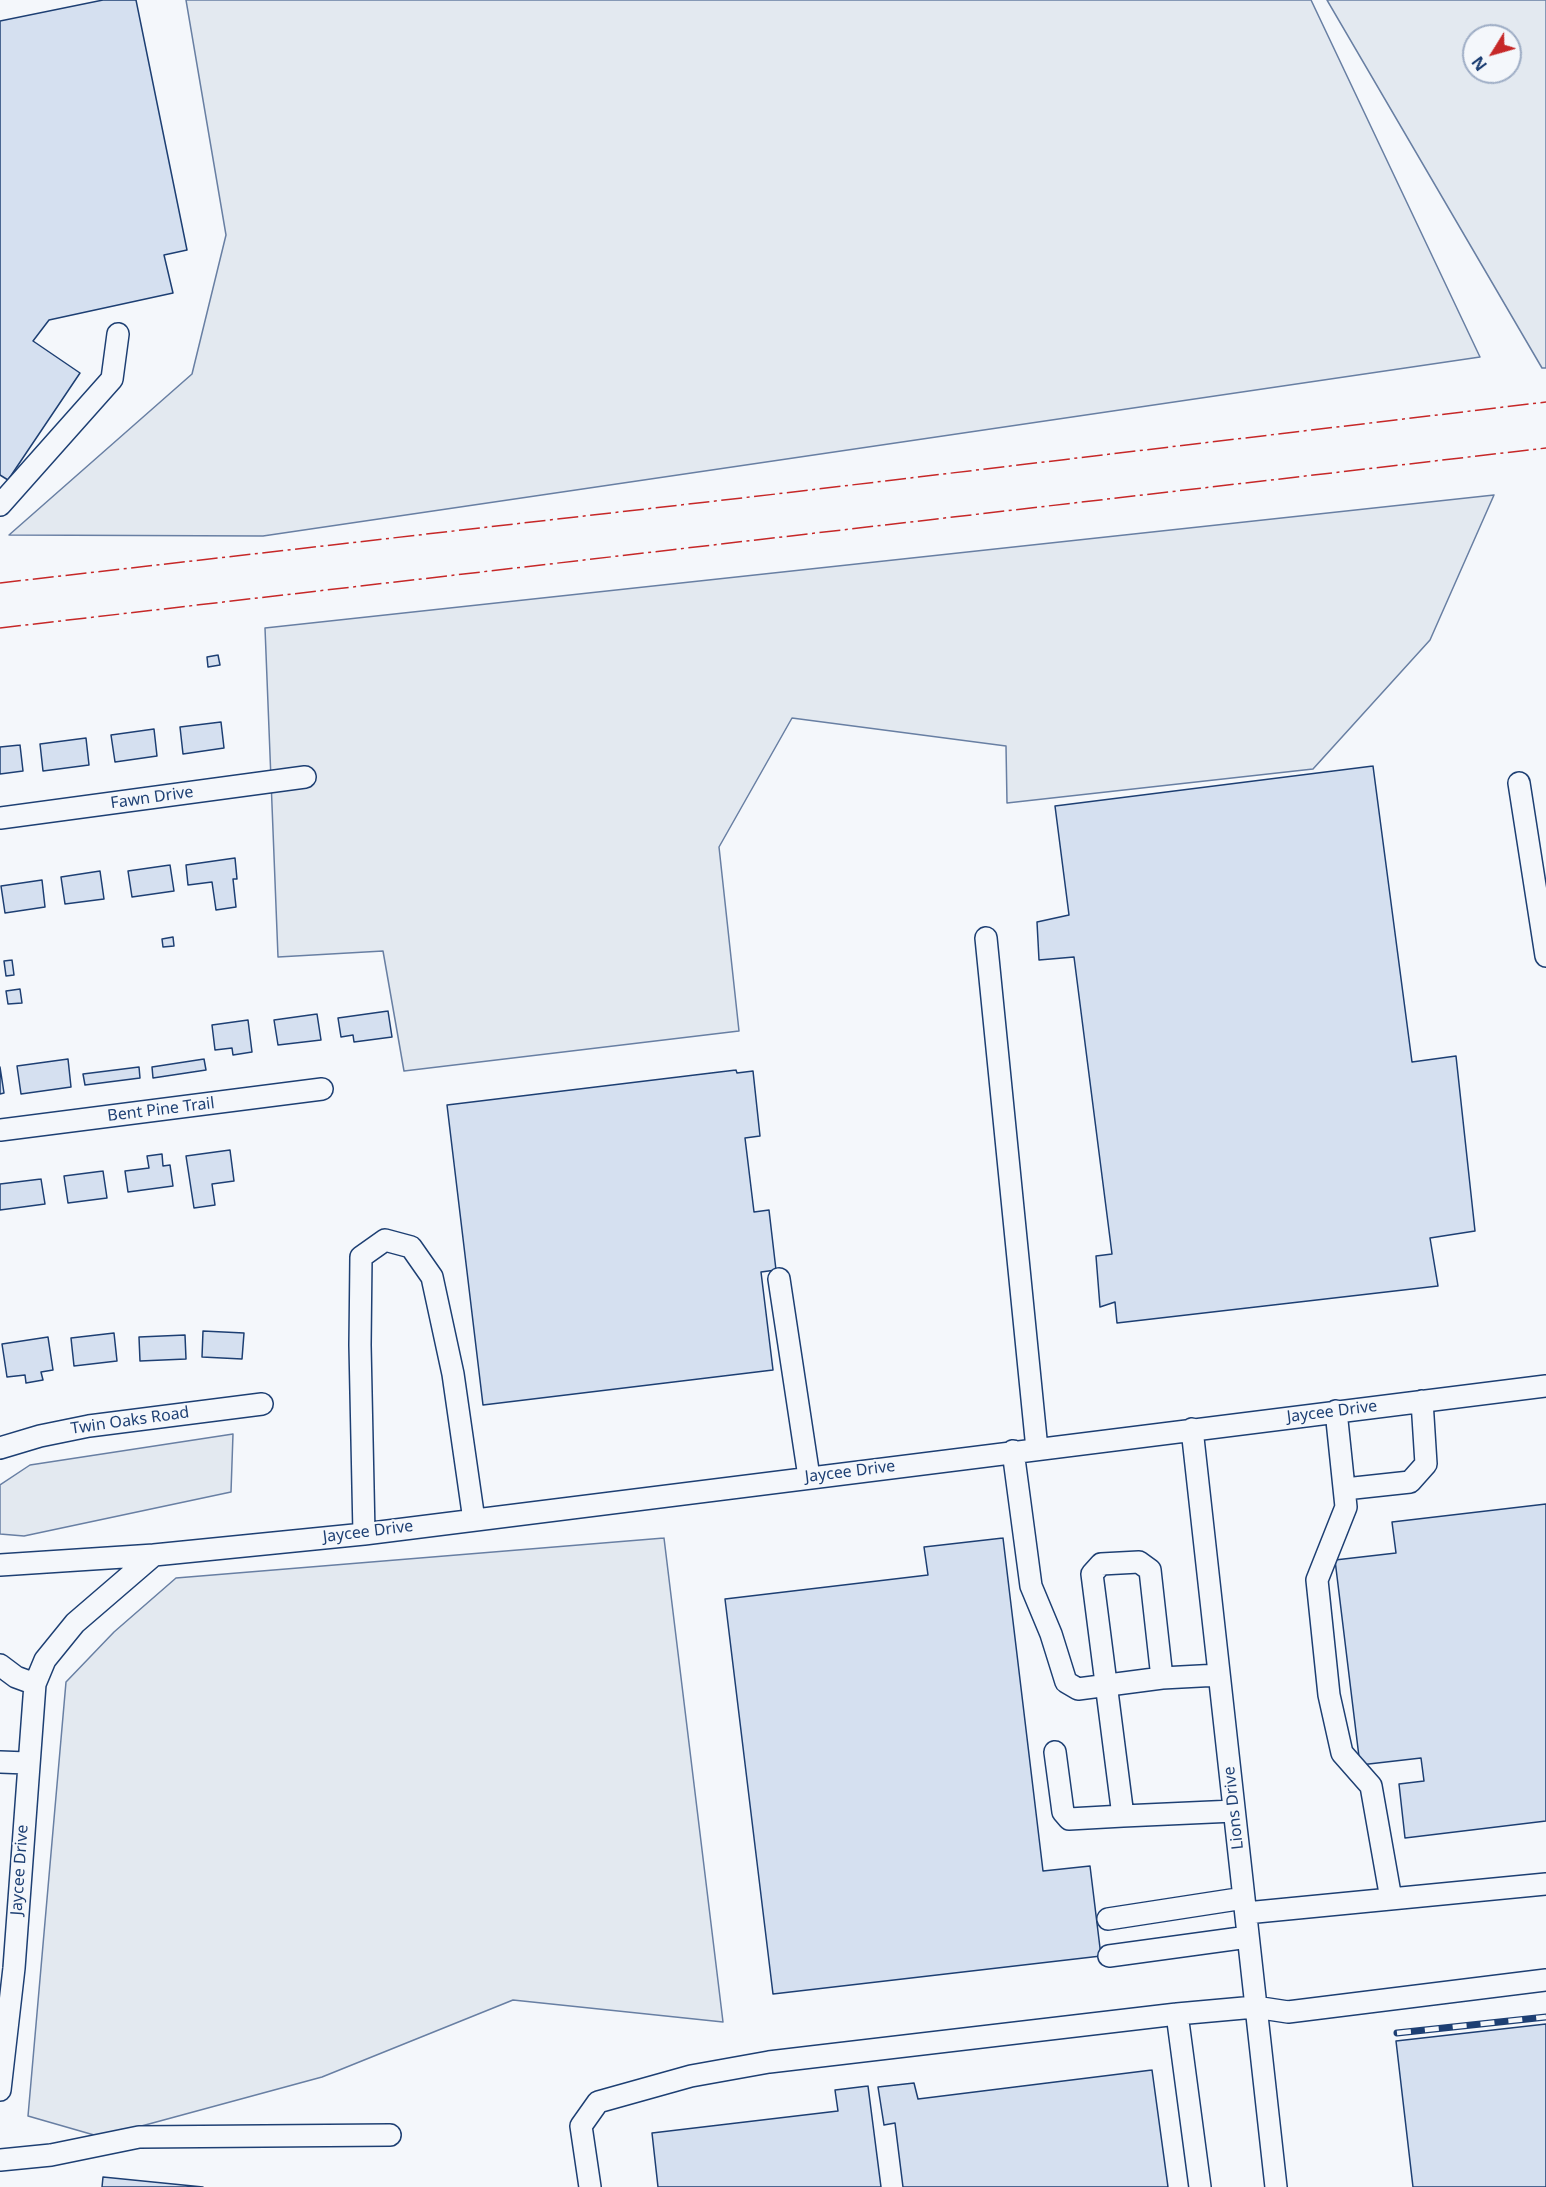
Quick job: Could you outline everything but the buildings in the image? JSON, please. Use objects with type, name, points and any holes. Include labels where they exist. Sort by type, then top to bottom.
[{"type":"street","points":[[0,505],[112,379],[118,334]]},
{"type":"street","name":"Fawn Drive","points":[[0,818],[305,777]]},
{"type":"street","points":[[1519,783],[1546,956]]},
{"type":"street","points":[[986,938],[1037,1449]]},
{"type":"street","name":"Bent Pine Trail","points":[[0,1130],[322,1089]]},
{"type":"street","points":[[364,1534],[360,1345],[361,1257],[385,1240],[411,1247],[432,1277],[453,1374],[474,1520]]},
{"type":"street","points":[[779,1279],[809,1477]]},
{"type":"street","name":"Jaycee Drive","points":[[0,1565],[154,1555],[364,1534],[1546,1386]]},
{"type":"street","points":[[1345,1489],[1410,1482],[1426,1464],[1422,1401]]},
{"type":"street","name":"Twin Oaks Road","points":[[0,1448],[40,1436],[89,1426],[262,1404]]},
{"type":"street","points":[[1336,1412],[1346,1508],[1317,1580],[1329,1695],[1342,1753],[1371,1786],[1391,1899]]},
{"type":"street","name":"Lions Drive","points":[[1192,1429],[1276,2187]]},
{"type":"street","points":[[1013,1451],[1031,1587],[1051,1634],[1066,1682],[1078,1689],[1162,1678],[1219,1675]]},
{"type":"street","name":"Jaycee Drive","points":[[0,2090],[14,1968],[27,1763],[35,1684],[45,1660],[75,1623],[154,1555]]},
{"type":"street","points":[[1122,1816],[1092,1574],[1101,1564],[1140,1562],[1150,1570],[1162,1678]]},
{"type":"street","points":[[0,1665],[16,1677],[35,1684]]},
{"type":"street","points":[[1055,1752],[1063,1812],[1069,1819],[1234,1811]]},
{"type":"street","points":[[0,1762],[27,1763]]},
{"type":"street","points":[[1108,1919],[1245,1906],[1391,1899],[1546,1884]]},
{"type":"street","points":[[1109,1956],[1248,1938]]},
{"type":"street","points":[[590,2187],[581,2126],[598,2102],[691,2076],[769,2062],[1177,2014],[1256,2007],[1288,2012],[1546,1980]]},
{"type":"street","points":[[1177,2014],[1200,2187]]},
{"type":"street","points":[[0,2160],[51,2156],[139,2137],[390,2135]]},
{"type":"shaded area","points":[[186,0],[1311,0],[1480,357],[263,536],[9,535],[192,374],[226,235]]},
{"type":"shaded area","points":[[1327,0],[1546,0],[1546,368],[1542,368]]},
{"type":"shaded area","points":[[1494,495],[1430,640],[1313,769],[1007,803],[1006,746],[792,718],[719,847],[739,1031],[404,1071],[383,951],[278,957],[265,628]]},
{"type":"shaded area","points":[[233,1434],[231,1492],[24,1536],[0,1534],[0,1485],[30,1465]]},
{"type":"shaded area","points":[[664,1538],[723,2022],[513,2000],[322,2077],[101,2137],[28,2116],[66,1682],[114,1632],[176,1578]]},
{"type":"railway","points":[[1397,2033],[1546,2017]]},
{"type":"power","points":[[0,583],[776,494],[1546,402]]},
{"type":"power","points":[[0,628],[1546,448]]}]
